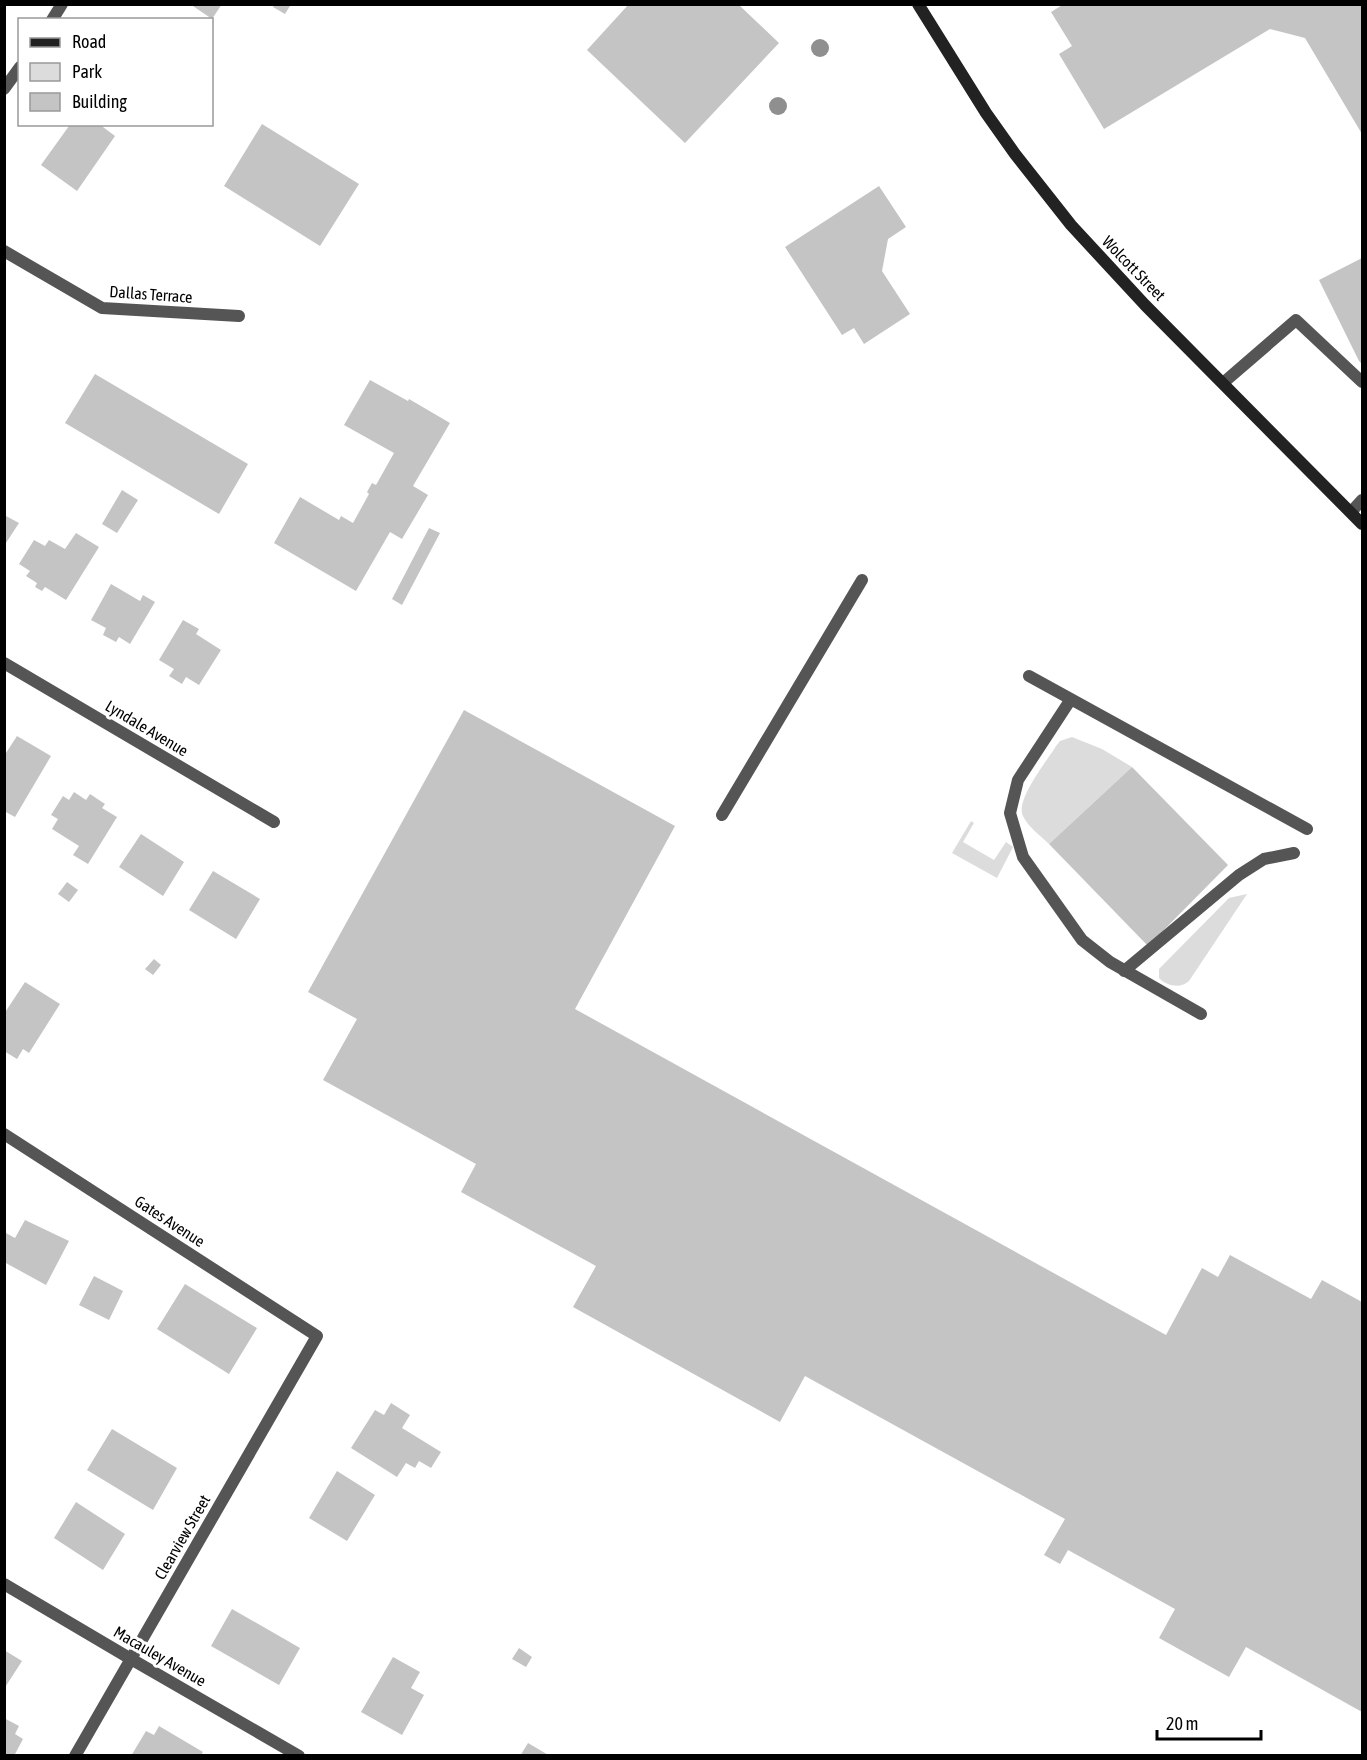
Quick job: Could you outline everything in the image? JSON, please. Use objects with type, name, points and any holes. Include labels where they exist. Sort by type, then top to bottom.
[{"type":"main road","name":"Wolcott Street","points":[[918,4],[981,106],[1047,196],[1095,252],[1362,524]]},
{"type":"street","points":[[53,18],[62,4]]},
{"type":"street","points":[[4,89],[18,70]]},
{"type":"street","name":"Dallas Terrace","points":[[4,251],[102,308],[239,316]]},
{"type":"street","points":[[1223,383],[1296,320],[1362,382]]},
{"type":"street","points":[[1351,512],[1362,500]]},
{"type":"street","points":[[722,815],[862,580]]},
{"type":"street","name":"Lyndale Avenue","points":[[4,663],[274,822]]},
{"type":"street","points":[[1029,675],[1307,830]]},
{"type":"street","points":[[1071,699],[1018,780],[1010,813],[1023,857],[1082,940],[1110,962],[1201,1014]]},
{"type":"street","points":[[1124,970],[1239,875],[1264,859],[1294,852]]},
{"type":"street","name":"Gates Avenue","points":[[4,1134],[317,1336]]},
{"type":"street","name":"Clearview Street","points":[[75,1755],[317,1336]]},
{"type":"street","name":"Macauley Avenue","points":[[4,1584],[299,1755]]},
{"type":"green space","points":[[1072,737],[1102,749],[1132,767],[1049,844],[1031,828],[1023,816],[1022,809],[1033,781],[1056,746],[1060,741]]},
{"type":"green space","points":[[971,821],[974,823],[963,842],[994,860],[1006,842],[1013,847],[997,878],[952,853]]},
{"type":"green space","points":[[1247,894],[1189,981],[1174,986],[1159,978],[1159,969],[1229,898]]},
{"type":"building","points":[[190,4],[222,4],[211,18]]},
{"type":"building","points":[[275,4],[290,6],[285,14],[273,7]]},
{"type":"building","points":[[629,4],[738,4],[779,43],[685,143],[587,50]]},
{"type":"building","points":[[1064,4],[1362,4],[1362,134],[1305,38],[1270,29],[1104,129],[1059,54],[1072,46],[1051,12]]},
{"type":"building","points":[[262,124],[359,184],[320,246],[224,186]]},
{"type":"building","points":[[69,126],[102,126],[115,136],[77,191],[41,165]]},
{"type":"building","points":[[879,186],[906,227],[888,239],[882,271],[910,314],[864,344],[854,328],[842,335],[785,247]]},
{"type":"building","points":[[1362,258],[1362,364],[1319,280]]},
{"type":"building","points":[[95,374],[248,464],[219,514],[65,423]]},
{"type":"building","points":[[370,380],[450,423],[413,486],[428,495],[402,539],[390,532],[356,591],[274,543],[300,497],[339,520],[341,516],[353,523],[369,494],[367,492],[372,483],[376,485],[394,453],[344,425]]},
{"type":"building","points":[[122,490],[138,500],[117,533],[102,524]]},
{"type":"building","points":[[6,516],[19,523],[4,546],[4,518]]},
{"type":"building","points":[[429,528],[440,533],[402,605],[392,599]]},
{"type":"building","points":[[76,533],[99,547],[66,600],[45,587],[42,591],[35,587],[37,583],[26,576],[30,571],[19,564],[34,540],[45,546],[49,540],[65,549]]},
{"type":"building","points":[[111,584],[140,601],[143,595],[155,602],[130,644],[119,637],[116,642],[103,635],[106,628],[91,620]]},
{"type":"building","points":[[183,620],[199,629],[196,634],[221,650],[199,685],[186,677],[182,684],[169,676],[174,669],[159,660]]},
{"type":"building","points":[[464,710],[675,826],[575,1009],[1166,1335],[1202,1268],[1218,1277],[1230,1255],[1311,1299],[1322,1280],[1362,1302],[1362,1712],[1246,1647],[1229,1677],[1159,1638],[1175,1609],[1068,1550],[1060,1564],[1044,1555],[1065,1519],[805,1376],[780,1422],[573,1307],[596,1266],[461,1192],[476,1164],[323,1080],[357,1019],[308,992]]},
{"type":"building","points":[[17,736],[51,756],[15,817],[4,811],[4,756]]},
{"type":"building","points":[[1132,767],[1228,865],[1148,946],[1049,844]]},
{"type":"building","points":[[74,792],[86,800],[90,794],[105,804],[102,808],[117,817],[88,864],[73,855],[79,846],[52,829],[58,819],[51,815],[63,796],[69,800]]},
{"type":"building","points":[[141,834],[184,862],[163,896],[119,867]]},
{"type":"building","points":[[213,871],[260,899],[236,939],[189,910]]},
{"type":"building","points":[[67,882],[78,890],[69,902],[58,894]]},
{"type":"building","points":[[154,959],[161,965],[153,975],[145,969]]},
{"type":"building","points":[[25,982],[60,1004],[29,1053],[23,1049],[17,1059],[4,1051],[4,1014]]},
{"type":"building","points":[[25,1220],[69,1241],[46,1285],[4,1262],[4,1232],[15,1238]]},
{"type":"building","points":[[94,1276],[123,1291],[109,1320],[79,1305]]},
{"type":"building","points":[[185,1284],[257,1328],[229,1374],[157,1329]]},
{"type":"building","points":[[391,1403],[410,1415],[402,1428],[441,1452],[431,1468],[419,1461],[415,1468],[406,1463],[397,1477],[351,1448],[375,1410],[384,1415]]},
{"type":"building","points":[[112,1429],[177,1468],[153,1510],[87,1470]]},
{"type":"building","points":[[337,1471],[375,1495],[347,1541],[309,1518]]},
{"type":"building","points":[[76,1502],[125,1534],[103,1570],[54,1538]]},
{"type":"building","points":[[232,1609],[300,1648],[279,1685],[211,1646]]},
{"type":"building","points":[[519,1648],[532,1657],[526,1667],[512,1659]]},
{"type":"building","points":[[4,1650],[22,1661],[4,1689]]},
{"type":"building","points":[[393,1657],[420,1672],[411,1688],[424,1695],[402,1735],[361,1712]]},
{"type":"building","points":[[4,1718],[19,1726],[15,1734],[23,1739],[14,1756],[4,1756]]},
{"type":"building","points":[[159,1726],[203,1752],[200,1756],[131,1756],[146,1731],[154,1735]]},
{"type":"building","points":[[528,1743],[550,1756],[520,1756]]}]
